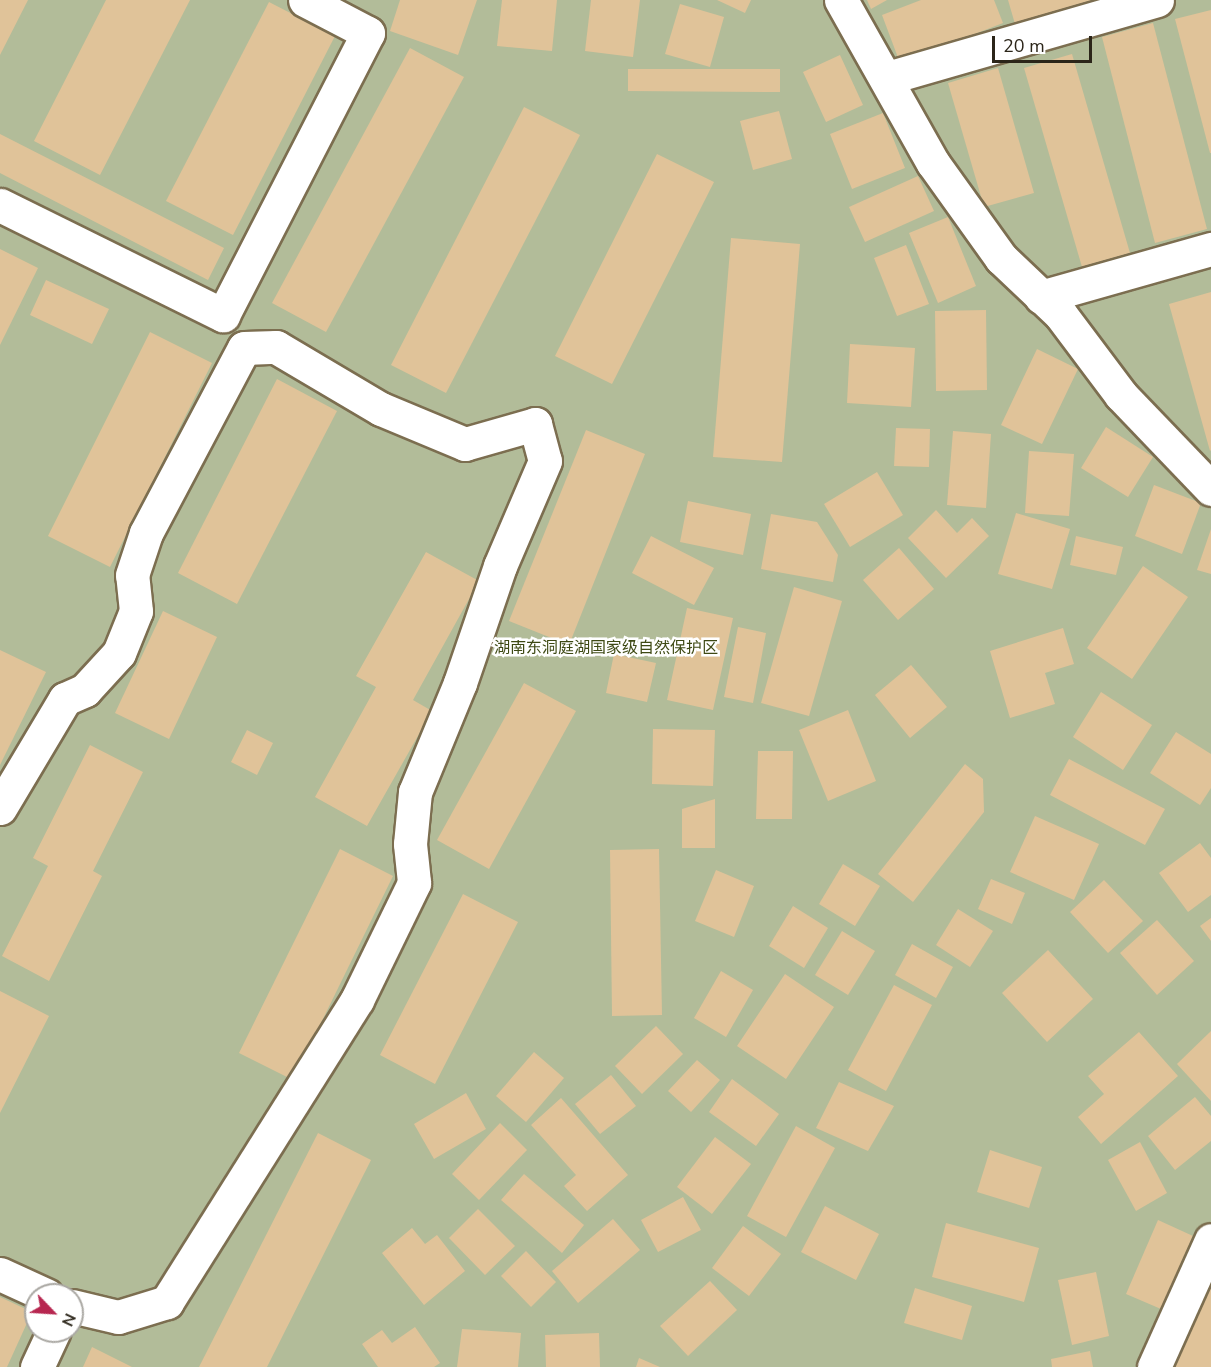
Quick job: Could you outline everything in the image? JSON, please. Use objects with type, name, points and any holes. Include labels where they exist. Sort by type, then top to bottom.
[{"type":"street","points":[[223,315],[368,33],[305,0]]},
{"type":"street","points":[[841,0],[933,163],[1001,258],[1061,315],[1121,395],[1211,489]]},
{"type":"street","points":[[887,78],[1157,0]]},
{"type":"street","points":[[0,205],[223,315],[244,348]]},
{"type":"street","points":[[1041,297],[1211,249]]},
{"type":"street","points":[[84,1309],[118,1317],[167,1302],[357,1000],[414,883],[411,844],[415,792],[460,683],[500,566],[545,460],[535,424],[465,444],[381,409],[276,347],[244,348]]},
{"type":"street","points":[[0,808],[66,699],[85,690],[119,653],[136,611],[132,574],[146,533],[244,348]]},
{"type":"street","points":[[1154,1367],[1211,1240]]},
{"type":"street","points":[[0,1274],[24,1285]]},
{"type":"street","points":[[37,1367],[48,1343]]},
{"type":"green space","name":"湖南东洞庭湖国家级自然保护区","points":[[0,0],[1211,0],[1211,1367],[0,1367]]},
{"type":"building","points":[[0,0],[28,0],[0,55]]},
{"type":"building","points":[[106,0],[190,0],[100,175],[34,141]]},
{"type":"building","points":[[400,0],[477,0],[458,55],[390,31]]},
{"type":"building","points":[[502,0],[557,0],[552,51],[497,46]]},
{"type":"building","points":[[591,0],[640,0],[633,57],[585,51]]},
{"type":"building","points":[[717,0],[751,0],[745,13]]},
{"type":"building","points":[[867,0],[887,0],[871,9]]},
{"type":"building","points":[[921,0],[994,0],[1003,23],[900,63],[882,15]]},
{"type":"building","points":[[1008,0],[1091,0],[1091,1],[1015,24]]},
{"type":"building","points":[[269,2],[335,36],[233,235],[166,201]]},
{"type":"building","points":[[680,4],[724,17],[710,67],[665,54]]},
{"type":"building","points":[[1211,10],[1211,153],[1210,153],[1175,19]]},
{"type":"building","points":[[1153,23],[1207,229],[1155,243],[1102,37]]},
{"type":"building","points":[[410,48],[464,77],[326,332],[272,303]]},
{"type":"building","points":[[1072,54],[1130,253],[1082,267],[1024,68]]},
{"type":"building","points":[[840,55],[863,105],[826,122],[803,72]]},
{"type":"building","points":[[998,68],[1034,193],[984,207],[948,83]]},
{"type":"building","points":[[628,69],[780,69],[780,92],[628,91]]},
{"type":"building","points":[[524,107],[580,135],[446,393],[391,365]]},
{"type":"building","points":[[779,111],[792,159],[753,170],[740,121]]},
{"type":"building","points":[[883,113],[905,168],[852,189],[830,134]]},
{"type":"building","points":[[0,134],[224,248],[208,280],[0,173]]},
{"type":"building","points":[[657,154],[714,182],[612,384],[555,356]]},
{"type":"building","points":[[918,176],[934,211],[865,242],[849,207]]},
{"type":"building","points":[[948,217],[976,286],[938,303],[909,233]]},
{"type":"building","points":[[731,238],[800,244],[782,462],[713,457]]},
{"type":"building","points":[[906,245],[929,304],[897,316],[874,258]]},
{"type":"building","points":[[0,249],[38,268],[0,345]]},
{"type":"building","points":[[46,280],[109,309],[92,344],[30,315]]},
{"type":"building","points":[[1211,292],[1211,450],[1210,451],[1169,304]]},
{"type":"building","points":[[986,310],[987,390],[936,391],[935,311]]},
{"type":"building","points":[[150,332],[212,363],[110,567],[48,536]]},
{"type":"building","points":[[850,344],[915,348],[911,407],[847,403]]},
{"type":"building","points":[[1037,349],[1078,369],[1042,444],[1001,425]]},
{"type":"building","points":[[277,379],[337,411],[237,604],[178,573]]},
{"type":"building","points":[[1106,427],[1153,457],[1128,497],[1081,468]]},
{"type":"building","points":[[896,428],[930,429],[929,467],[894,466]]},
{"type":"building","points":[[586,430],[645,454],[569,645],[509,621]]},
{"type":"building","points":[[953,431],[991,434],[986,508],[947,505]]},
{"type":"building","points":[[1029,451],[1074,454],[1069,516],[1025,513]]},
{"type":"building","points":[[877,472],[903,515],[850,547],[824,504]]},
{"type":"building","points":[[1154,485],[1201,503],[1182,554],[1135,536]]},
{"type":"building","points":[[688,501],[751,514],[743,555],[680,542]]},
{"type":"building","points":[[936,510],[957,533],[972,518],[989,536],[946,578],[908,538]]},
{"type":"building","points":[[1016,513],[1070,529],[1052,589],[998,574]]},
{"type":"building","points":[[771,514],[817,522],[838,555],[833,582],[761,569]]},
{"type":"building","points":[[1211,529],[1211,574],[1197,570]]},
{"type":"building","points":[[651,536],[714,568],[694,605],[632,573]]},
{"type":"building","points":[[1076,536],[1123,547],[1116,575],[1070,565]]},
{"type":"building","points":[[899,548],[934,589],[898,620],[863,580]]},
{"type":"building","points":[[426,552],[479,581],[413,700],[432,711],[367,826],[315,797],[376,687],[356,676]]},
{"type":"building","points":[[1143,566],[1188,597],[1132,679],[1087,648]]},
{"type":"building","points":[[794,587],[842,601],[809,716],[761,703]]},
{"type":"building","points":[[687,608],[733,618],[713,710],[667,700]]},
{"type":"building","points":[[163,611],[217,637],[169,739],[115,713]]},
{"type":"building","points":[[738,627],[766,633],[753,703],[724,697]]},
{"type":"building","points":[[1063,628],[1074,664],[1045,673],[1055,704],[1010,718],[990,651]]},
{"type":"building","points":[[0,650],[46,672],[0,765]]},
{"type":"building","points":[[614,654],[656,663],[647,702],[606,693]]},
{"type":"building","points":[[911,665],[947,707],[910,738],[875,695]]},
{"type":"building","points":[[524,683],[576,711],[489,869],[437,840]]},
{"type":"building","points":[[1101,692],[1152,725],[1123,770],[1073,737]]},
{"type":"building","points":[[848,710],[876,781],[828,801],[799,730]]},
{"type":"building","points":[[653,729],[715,730],[713,786],[652,784]]},
{"type":"building","points":[[247,730],[273,743],[257,775],[231,762]]},
{"type":"building","points":[[1176,732],[1211,754],[1211,788],[1200,805],[1150,773]]},
{"type":"building","points":[[90,745],[143,772],[93,871],[102,876],[49,981],[2,956],[48,866],[33,858]]},
{"type":"building","points":[[758,751],[793,751],[792,819],[756,819]]},
{"type":"building","points":[[1069,759],[1165,809],[1145,845],[1050,795]]},
{"type":"building","points":[[965,764],[983,779],[984,812],[913,902],[878,874]]},
{"type":"building","points":[[715,799],[715,848],[682,848],[682,809]]},
{"type":"building","points":[[1035,816],[1099,844],[1074,900],[1010,872]]},
{"type":"building","points":[[1200,843],[1211,858],[1211,895],[1188,912],[1159,873]]},
{"type":"building","points":[[340,849],[393,876],[293,1080],[239,1053]]},
{"type":"building","points":[[659,849],[662,1015],[612,1016],[610,850]]},
{"type":"building","points":[[843,864],[880,886],[855,926],[819,904]]},
{"type":"building","points":[[716,870],[754,886],[734,937],[695,921]]},
{"type":"building","points":[[991,879],[1025,893],[1012,924],[978,909]]},
{"type":"building","points":[[1104,880],[1143,921],[1108,953],[1070,912]]},
{"type":"building","points":[[463,894],[518,922],[435,1084],[380,1055]]},
{"type":"building","points":[[793,906],[828,928],[804,968],[769,946]]},
{"type":"building","points":[[958,909],[993,931],[970,967],[936,945]]},
{"type":"building","points":[[1211,918],[1211,941],[1200,926]]},
{"type":"building","points":[[1157,920],[1194,961],[1157,995],[1120,953]]},
{"type":"building","points":[[842,931],[875,951],[848,995],[815,975]]},
{"type":"building","points":[[912,944],[953,967],[936,998],[895,975]]},
{"type":"building","points":[[1048,950],[1093,999],[1047,1042],[1002,993]]},
{"type":"building","points":[[721,971],[753,990],[726,1037],[694,1018]]},
{"type":"building","points":[[785,974],[834,1007],[786,1079],[737,1046]]},
{"type":"building","points":[[894,985],[932,1005],[886,1091],[848,1070]]},
{"type":"building","points":[[0,991],[49,1016],[0,1113]]},
{"type":"building","points":[[656,1026],[683,1054],[642,1094],[615,1066]]},
{"type":"building","points":[[1211,1031],[1211,1101],[1177,1064]]},
{"type":"building","points":[[1139,1032],[1178,1076],[1101,1144],[1078,1117],[1104,1094],[1088,1076]]},
{"type":"building","points":[[534,1052],[564,1078],[526,1122],[496,1096]]},
{"type":"building","points":[[697,1060],[720,1080],[691,1112],[668,1091]]},
{"type":"building","points":[[611,1075],[636,1106],[600,1134],[575,1104]]},
{"type":"building","points":[[732,1079],[779,1114],[756,1146],[709,1112]]},
{"type":"building","points":[[839,1082],[894,1106],[868,1151],[816,1128]]},
{"type":"building","points":[[466,1093],[486,1129],[434,1159],[414,1124]]},
{"type":"building","points":[[1195,1097],[1211,1116],[1211,1141],[1175,1170],[1148,1136]]},
{"type":"building","points":[[561,1098],[628,1175],[587,1211],[564,1186],[576,1175],[531,1125]]},
{"type":"building","points":[[500,1123],[527,1150],[479,1200],[452,1174]]},
{"type":"building","points":[[796,1126],[835,1148],[786,1237],[747,1216]]},
{"type":"building","points":[[318,1133],[371,1160],[267,1367],[199,1367]]},
{"type":"building","points":[[715,1137],[751,1164],[712,1214],[677,1187]]},
{"type":"building","points":[[1140,1142],[1167,1193],[1136,1211],[1108,1160]]},
{"type":"building","points":[[990,1150],[1042,1167],[1029,1208],[977,1192]]},
{"type":"building","points":[[524,1174],[584,1225],[562,1253],[501,1200]]},
{"type":"building","points":[[683,1197],[701,1230],[658,1252],[641,1220]]},
{"type":"building","points":[[825,1206],[879,1234],[856,1280],[801,1252]]},
{"type":"building","points":[[478,1209],[515,1246],[485,1275],[449,1238]]},
{"type":"building","points":[[613,1219],[640,1250],[578,1303],[552,1271]]},
{"type":"building","points":[[1158,1220],[1193,1236],[1161,1309],[1126,1294]]},
{"type":"building","points":[[946,1223],[1039,1248],[1024,1302],[932,1277]]},
{"type":"building","points":[[743,1226],[781,1254],[749,1296],[712,1268]]},
{"type":"building","points":[[412,1228],[425,1244],[437,1235],[465,1271],[424,1305],[382,1253]]},
{"type":"building","points":[[526,1251],[556,1282],[531,1307],[501,1276]]},
{"type":"building","points":[[1096,1272],[1109,1336],[1072,1345],[1058,1280]]},
{"type":"building","points":[[710,1281],[737,1310],[688,1356],[660,1326]]},
{"type":"building","points":[[1211,1281],[1211,1367],[1171,1367]]},
{"type":"building","points":[[915,1288],[972,1306],[962,1340],[904,1323]]},
{"type":"building","points":[[0,1297],[24,1308],[24,1330],[7,1367],[0,1367]]},
{"type":"building","points":[[415,1327],[440,1363],[434,1367],[378,1367],[362,1344],[382,1330],[392,1343]]},
{"type":"building","points":[[462,1329],[521,1333],[518,1367],[457,1367]]},
{"type":"building","points":[[599,1333],[600,1367],[546,1367],[545,1335]]},
{"type":"building","points":[[92,1347],[132,1367],[83,1367]]},
{"type":"building","points":[[1090,1351],[1093,1367],[1052,1367],[1051,1359]]},
{"type":"building","points":[[639,1358],[660,1367],[636,1367]]}]
